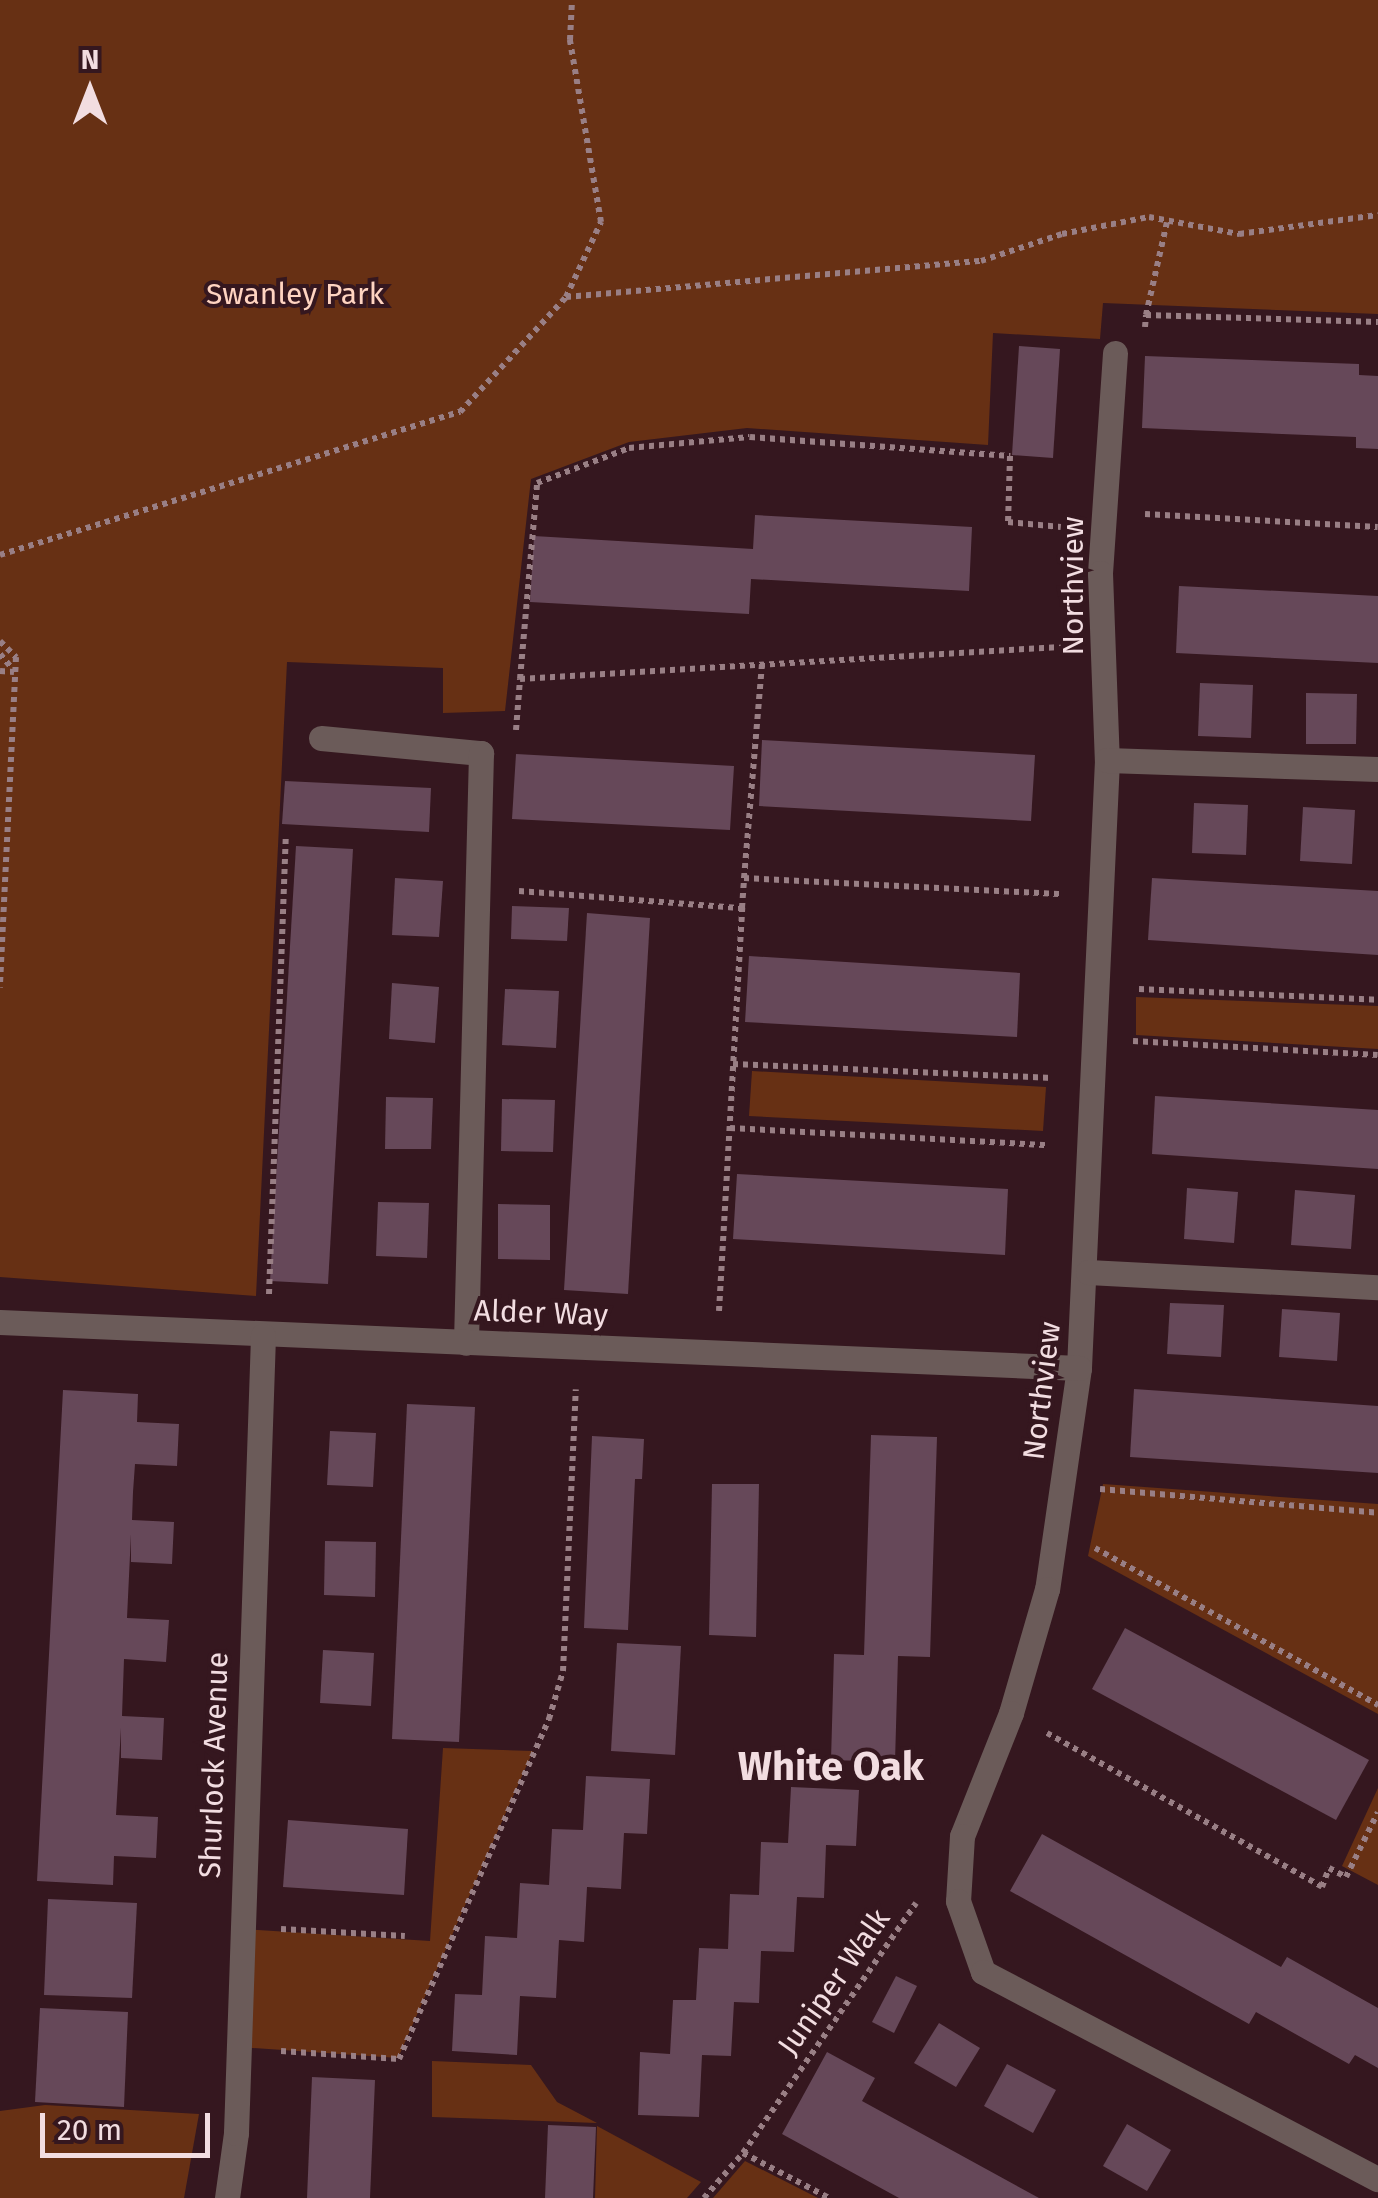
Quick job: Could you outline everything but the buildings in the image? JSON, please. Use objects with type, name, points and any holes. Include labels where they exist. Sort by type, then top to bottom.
[{"type":"street","name":"Northview","points":[[1115,353],[1103,521],[1107,760],[1096,1080],[1088,1272],[1079,1368],[1048,1588],[1011,1712],[962,1836],[958,1901],[983,1972],[1378,2179]]},
{"type":"street","points":[[321,738],[481,753],[482,888],[466,1342]]},
{"type":"street","points":[[1107,760],[1378,769]]},
{"type":"street","points":[[1088,1272],[1378,1287]]},
{"type":"street","name":"Alder Way","points":[[0,1322],[1079,1368]]},
{"type":"street","name":"Shurlock Avenue","points":[[226,2198],[236,2133],[235,2048],[266,1335]]},
{"type":"path","points":[[0,555],[460,412],[566,297],[600,222],[570,40],[572,0]]},
{"type":"path","points":[[566,297],[981,261],[1062,234],[1149,218],[1239,234],[1378,215]]},
{"type":"path","points":[[1115,353],[1143,355],[1146,315],[1167,222]]},
{"type":"path","points":[[1146,315],[1378,322]]},
{"type":"path","points":[[481,753],[514,753],[537,483],[629,448],[750,437],[1010,456],[1008,522],[1378,527]]},
{"type":"path","points":[[0,641],[16,658],[0,988]]},
{"type":"path","points":[[520,679],[1105,644]]},
{"type":"path","points":[[0,654],[15,672]]},
{"type":"path","points":[[716,1353],[744,878],[762,664]]},
{"type":"path","points":[[0,671],[15,672]]},
{"type":"path","points":[[266,1335],[286,834]]},
{"type":"path","points":[[744,878],[1100,896]]},
{"type":"path","points":[[482,888],[742,908]]},
{"type":"path","points":[[1098,987],[1378,1000]]},
{"type":"path","points":[[1097,1039],[1378,1055]]},
{"type":"path","points":[[733,1064],[1096,1080]]},
{"type":"path","points":[[730,1128],[1091,1148]]},
{"type":"path","points":[[235,2048],[400,2059],[548,1719],[563,1671],[578,1347]]},
{"type":"path","points":[[1063,1486],[1378,1512]]},
{"type":"path","points":[[1058,1527],[1378,1706]]},
{"type":"path","points":[[1011,1712],[1322,1887],[1328,1868],[1346,1877],[1378,1812]]},
{"type":"path","name":"Juniper Walk","points":[[704,2198],[743,2154],[918,1900]]},
{"type":"path","points":[[240,1927],[405,1936]]},
{"type":"path","points":[[743,2154],[829,2198]]},
{"type":"green space","name":"Swanley Park","points":[[0,0],[1378,0],[1378,314],[1103,303],[1100,339],[993,333],[988,445],[747,428],[629,442],[531,479],[505,711],[443,713],[443,668],[287,662],[256,1296],[0,1277]]},
{"type":"green space","points":[[1136,997],[1378,1006],[1378,1049],[1136,1035]]},
{"type":"green space","points":[[752,1071],[1046,1087],[1043,1131],[749,1116]]},
{"type":"green space","points":[[1103,1484],[1378,1504],[1378,1714],[1088,1556]]},
{"type":"green space","points":[[443,1748],[533,1751],[398,2058],[238,2047],[242,1929],[430,1941]]},
{"type":"green space","points":[[1378,1788],[1378,1885],[1342,1866]]},
{"type":"green space","points":[[432,2061],[531,2065],[557,2102],[597,2123],[432,2117]]},
{"type":"green space","points":[[45,2105],[199,2114],[184,2198],[0,2198],[0,2111]]},
{"type":"green space","points":[[597,2126],[701,2182],[687,2198],[595,2198]]},
{"type":"green space","points":[[745,2161],[818,2198],[713,2198]]},
{"type":"district","name":"White Oak","points":[[831,1767]]}]
